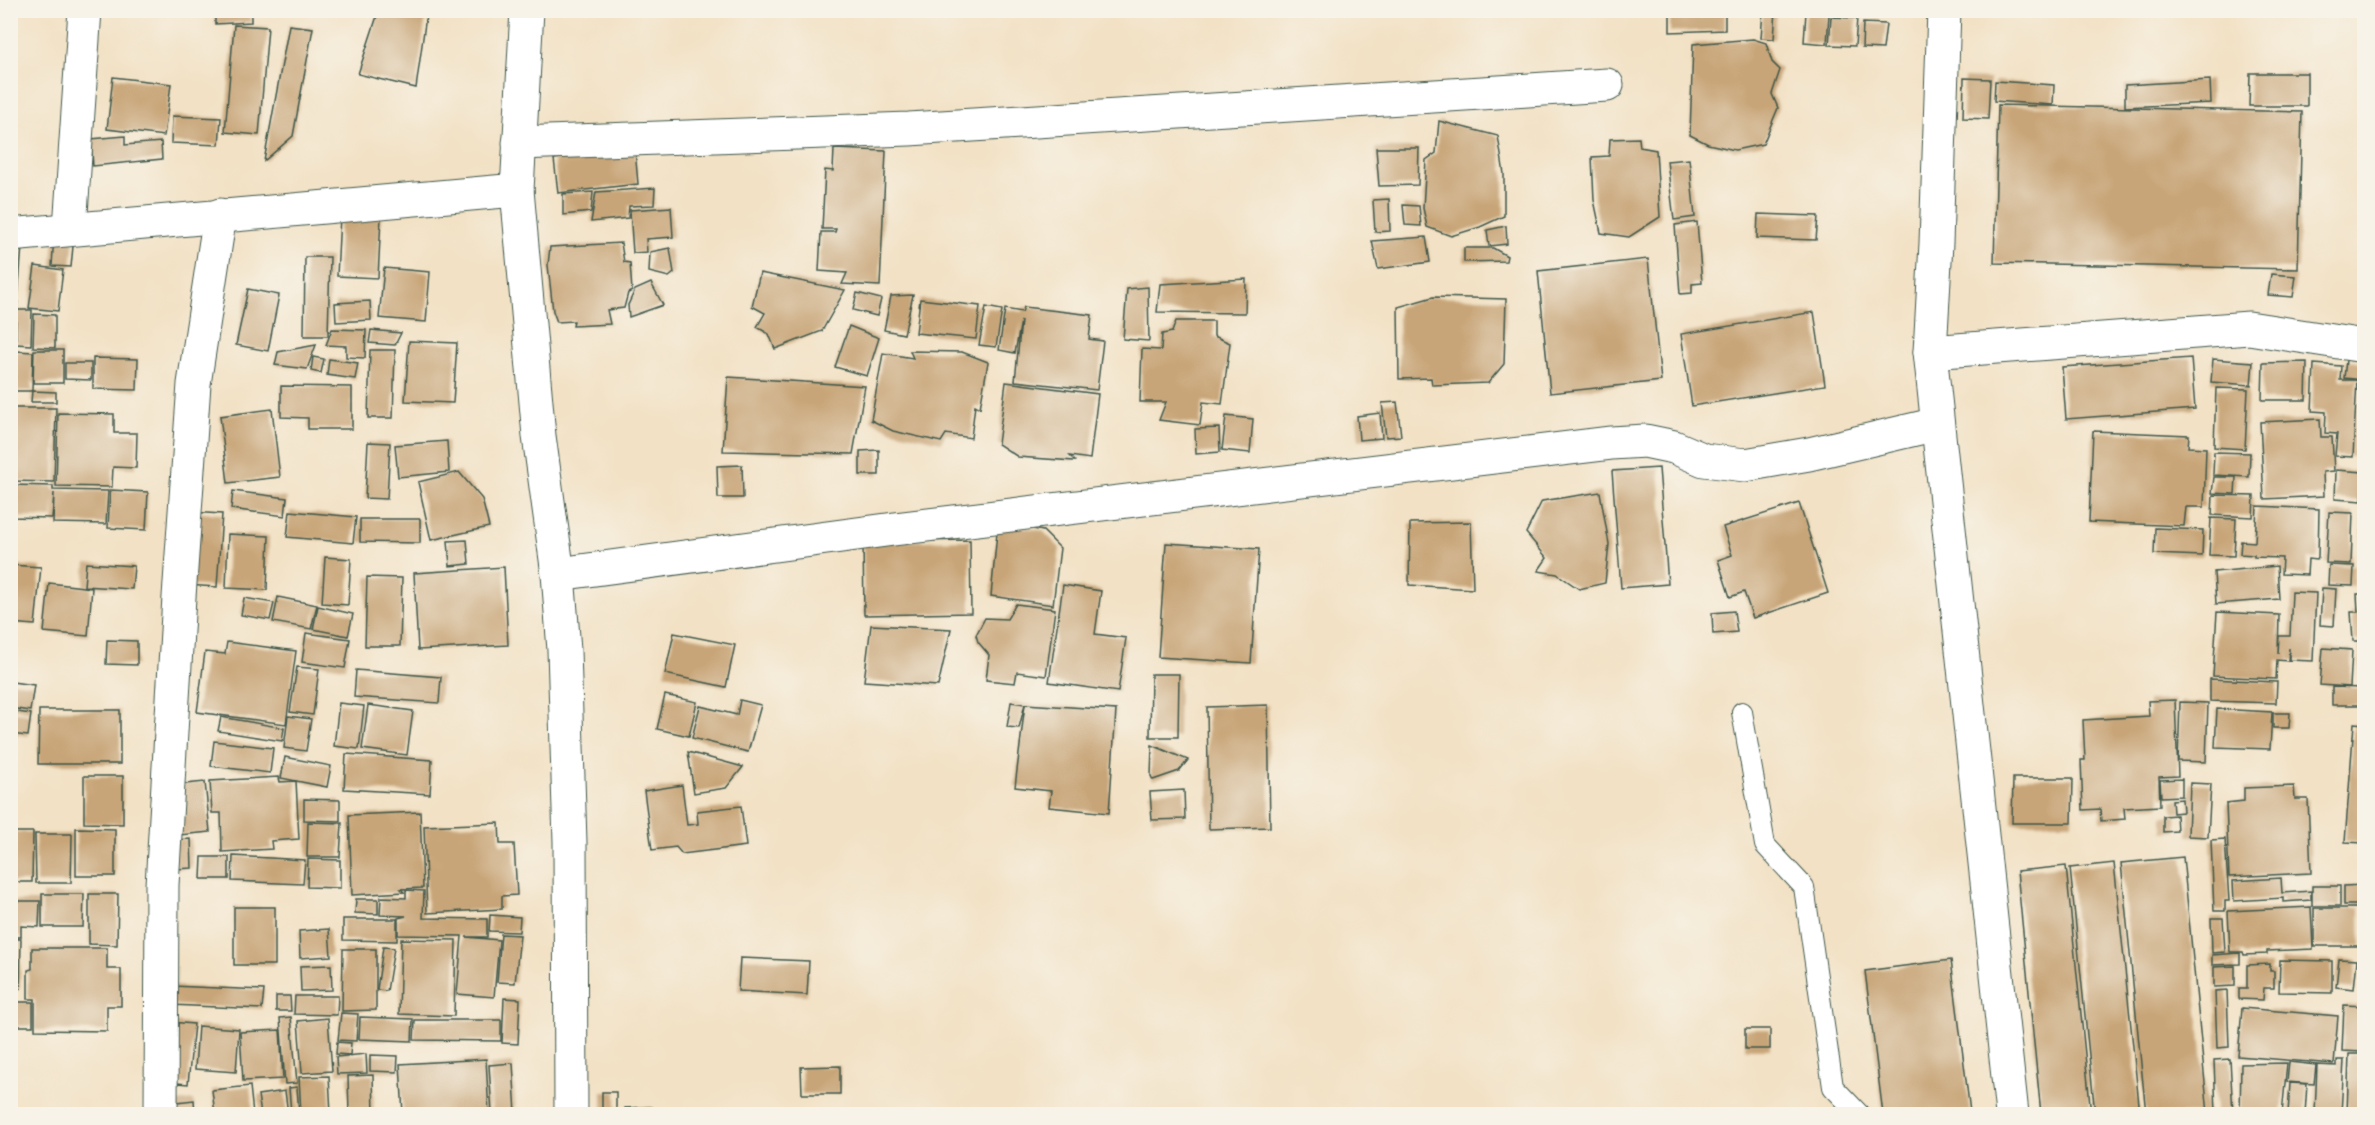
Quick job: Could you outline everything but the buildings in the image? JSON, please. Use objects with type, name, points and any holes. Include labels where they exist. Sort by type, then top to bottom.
[{"type":"street","points":[[70,228],[85,10]]},
{"type":"street","points":[[527,10],[517,190],[539,436],[558,574],[568,733],[571,1114]]},
{"type":"street","points":[[1944,10],[1930,352],[2012,1114]]},
{"type":"street","points":[[519,143],[909,129],[1607,85]]},
{"type":"street","points":[[10,235],[517,190]]},
{"type":"street","points":[[162,1114],[162,885],[179,597],[194,384],[220,215]]},
{"type":"street","points":[[1930,352],[2249,328],[2364,345]]},
{"type":"street","points":[[558,574],[905,528],[1611,443],[1645,441],[1674,447],[1704,460],[1745,465],[1809,454],[1937,424]]},
{"type":"lane","points":[[1742,712],[1765,845],[1804,887],[1833,1087],[1859,1114]]}]
